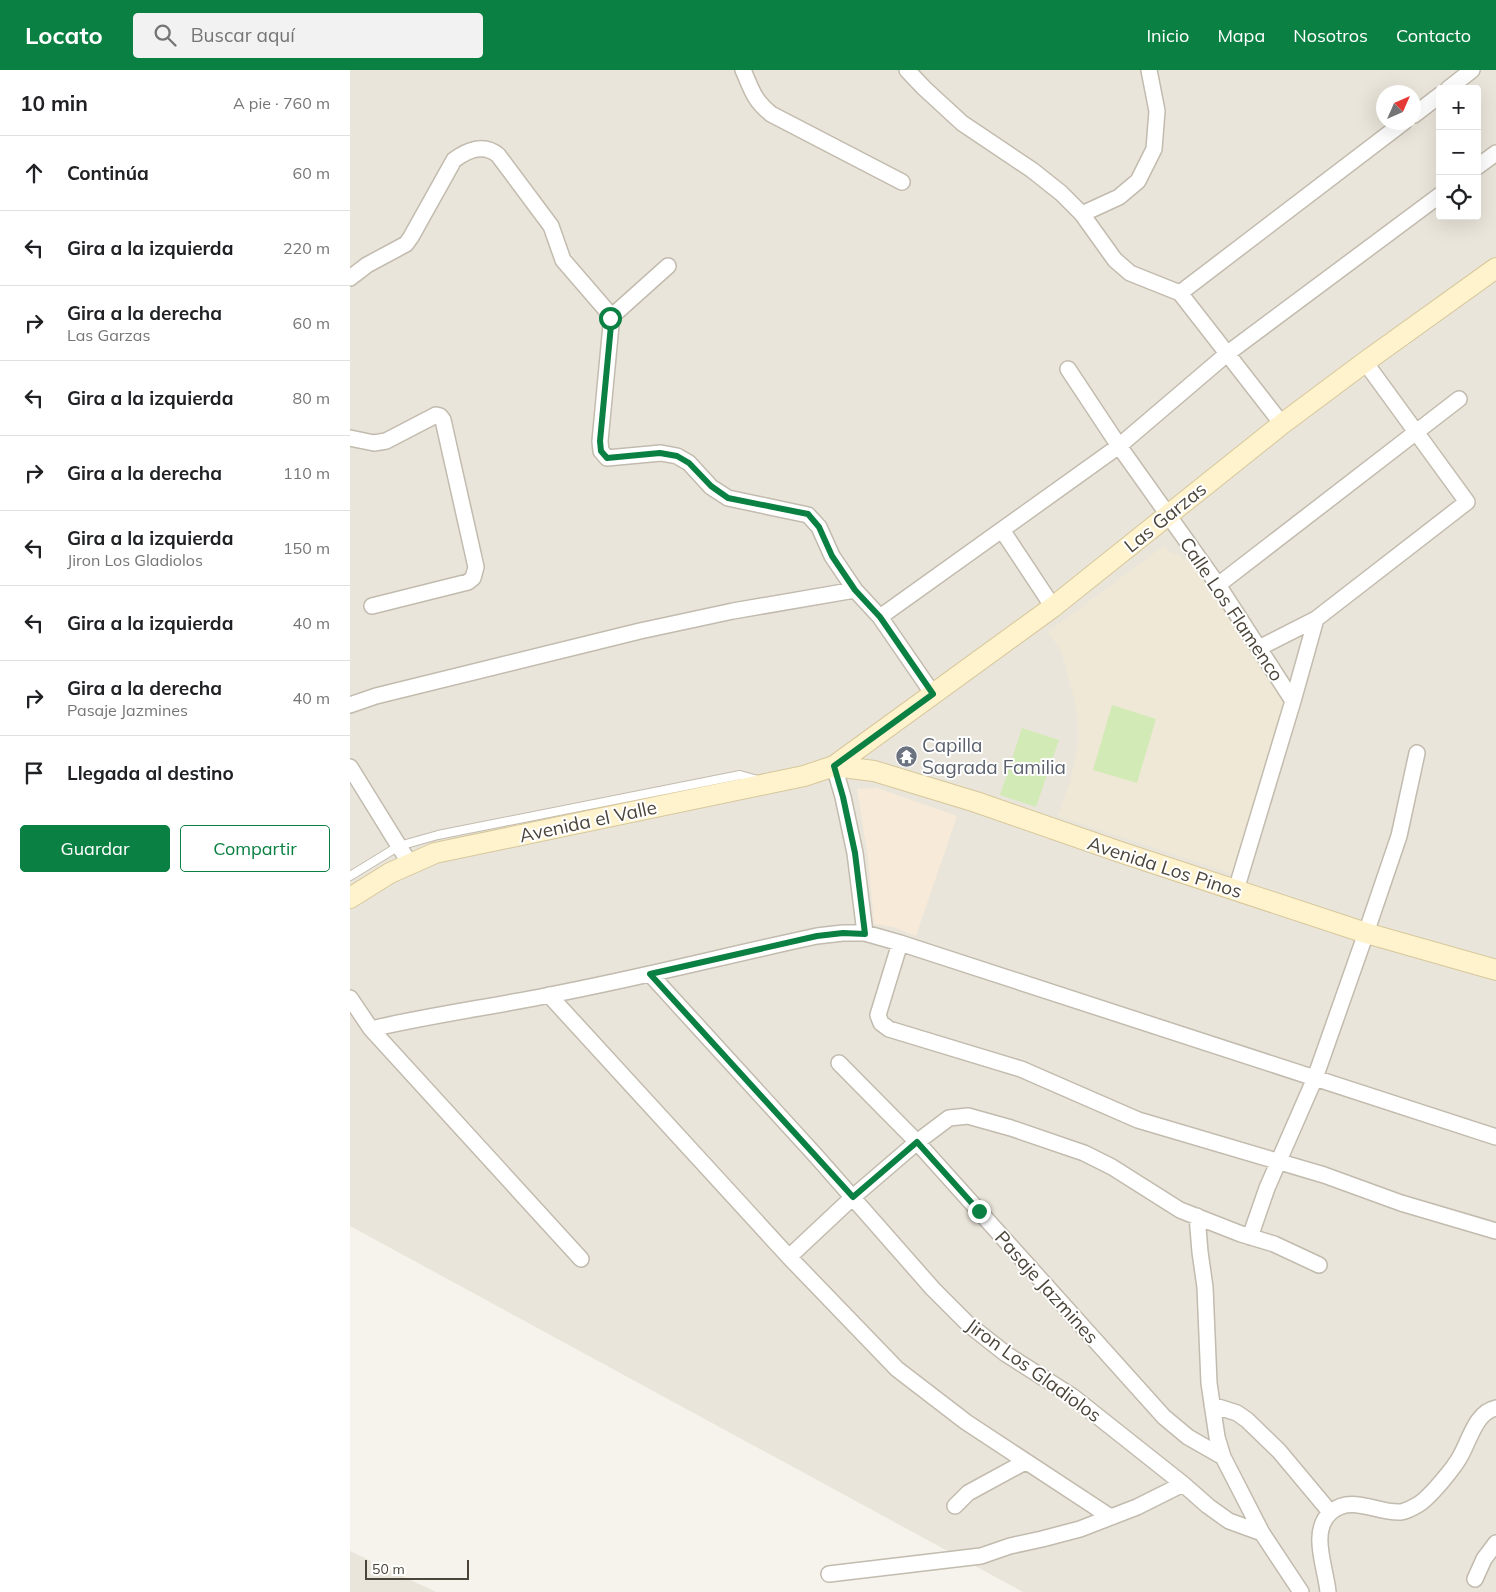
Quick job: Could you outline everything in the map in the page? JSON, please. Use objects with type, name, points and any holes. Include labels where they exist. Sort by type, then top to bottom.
[{"type":"street","points":[[743,70],[753,96],[770,114],[902,182]]},
{"type":"street","points":[[907,70],[962,123],[1032,170],[1061,193],[1082,214],[1115,260],[1130,273],[1180,293],[1282,424]]},
{"type":"street","points":[[1082,214],[1119,197],[1138,181],[1154,150],[1157,111],[1149,70]]},
{"type":"street","points":[[1453,85],[1472,70]]},
{"type":"street","points":[[1421,110],[1436,98]]},
{"type":"street","points":[[1180,293],[1394,130]]},
{"type":"street","points":[[350,278],[367,265],[406,244],[454,160],[464,152],[492,150],[498,155],[551,226],[563,260],[607,311],[610,318],[611,325],[600,441],[601,451],[607,458],[660,453],[677,456],[689,463],[711,486],[728,498],[808,514],[819,527],[832,556],[855,590],[880,617],[933,694]]},
{"type":"street","points":[[1481,165],[1496,154]]},
{"type":"street","points":[[880,617],[1119,446],[1228,353],[1436,198]]},
{"type":"street","points":[[610,318],[668,266]]},
{"type":"street","name":"Las Garzas","points":[[834,766],[1053,607],[1282,424],[1496,268]]},
{"type":"street","points":[[1259,648],[1316,619],[1467,502],[1365,362]]},
{"type":"street","name":"Calle Los Flamenco","points":[[1068,369],[1119,446],[1218,585],[1293,701]]},
{"type":"street","points":[[1218,585],[1459,399]]},
{"type":"street","points":[[350,438],[374,443],[386,441],[436,415],[440,416],[443,420],[476,567],[473,578],[468,582],[372,606]]},
{"type":"street","points":[[1002,530],[1053,607]]},
{"type":"street","points":[[350,705],[384,694],[640,631],[733,611],[855,590]]},
{"type":"street","points":[[1236,890],[1316,619]]},
{"type":"street","points":[[1250,1237],[1278,1161],[1315,1078],[1366,932],[1399,836],[1417,753]]},
{"type":"street","points":[[834,766],[855,853],[865,934]]},
{"type":"street","name":"Avenida el Valle","points":[[350,898],[390,873],[435,854],[804,776],[834,766]]},
{"type":"street","name":"Avenida Los Pinos","points":[[834,766],[874,771],[976,802],[1236,890],[1366,932],[1496,970]]},
{"type":"street","points":[[350,767],[410,864]]},
{"type":"street","points":[[372,1028],[549,995],[817,936],[843,933],[865,934],[900,943],[1496,1137]]},
{"type":"street","points":[[900,943],[878,1015],[881,1023],[889,1029],[1020,1069],[1138,1120],[1324,1175],[1401,1203],[1496,1231]]},
{"type":"street","name":"Jiron Los Gladiolos","points":[[650,974],[853,1197],[927,1282],[968,1324],[1006,1354],[1072,1396],[1229,1521],[1262,1533]]},
{"type":"street","points":[[549,995],[789,1258],[897,1370],[966,1422],[1109,1516]]},
{"type":"street","points":[[350,998],[372,1028],[581,1259]]},
{"type":"street","name":"Pasaje Jazmines","points":[[839,1062],[917,1142],[1164,1417],[1188,1437],[1223,1457]]},
{"type":"street","points":[[789,1258],[853,1197],[917,1142],[949,1118],[968,1116],[1011,1128],[1084,1153],[1112,1167],[1180,1210],[1250,1237],[1274,1244],[1320,1265]]},
{"type":"street","points":[[1197,1216],[1205,1287],[1209,1382],[1217,1437],[1223,1457],[1262,1533],[1301,1592]]},
{"type":"street","points":[[1212,1405],[1237,1413],[1247,1420],[1279,1451],[1330,1512]]},
{"type":"street","points":[[1328,1592],[1319,1544],[1323,1524],[1330,1512],[1342,1505],[1356,1504],[1387,1511],[1403,1512],[1420,1504],[1461,1456],[1470,1435],[1480,1419],[1491,1409],[1496,1408]]},
{"type":"street","points":[[955,1506],[968,1493],[1025,1462]]},
{"type":"street","points":[[829,1574],[981,1556],[1010,1546],[1042,1540],[1080,1529],[1153,1500],[1182,1484]]},
{"type":"street","points":[[1475,1579],[1484,1559],[1496,1543]]},
{"type":"lane","points":[[350,876],[399,846],[438,835],[740,775],[770,783]]},
{"type":"shaded area","points":[[350,70],[1496,70],[1496,1592],[1023,1592],[350,1226]]},
{"type":"shaded area","points":[[1165,545],[1169,552],[1181,556],[1184,560],[1189,558],[1279,681],[1278,689],[1287,707],[1234,874],[1058,816],[1070,783],[1078,745],[1078,722],[1074,697],[1061,651],[1048,632]]},
{"type":"shaded area","points":[[877,788],[957,816],[916,936],[893,927],[874,924],[868,858],[857,789]]},
{"type":"shaded area","points":[[350,1551],[436,1592],[350,1592]]},
{"type":"green space","points":[[1112,705],[1156,719],[1137,783],[1093,770]]},
{"type":"green space","points":[[1022,728],[1059,740],[1036,807],[1000,795]]},
{"type":"place","name":"Capilla Sagrada Familia","points":[[906,756]]},
{"type":"route","points":[[610,318],[611,325],[600,441],[601,451],[607,458],[660,453],[677,456],[689,463],[711,486],[728,498],[808,514],[819,527],[832,556],[855,590],[880,617],[933,694],[834,766],[855,853],[865,934],[843,933],[817,936],[650,974],[853,1197],[917,1142],[979,1211]]}]
